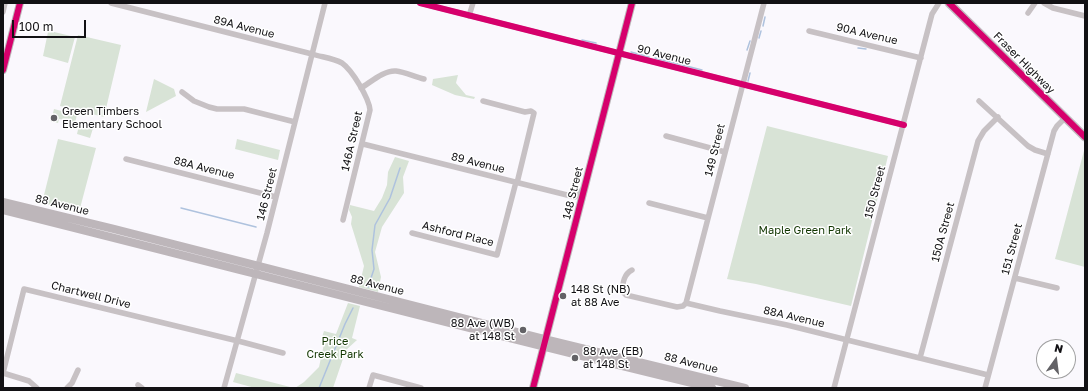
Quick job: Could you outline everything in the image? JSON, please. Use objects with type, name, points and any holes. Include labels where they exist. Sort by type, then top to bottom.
[{"type":"main road","points":[[3,50],[17,3]]},
{"type":"main road","points":[[3,70],[20,3]]},
{"type":"main road","name":"148 Street","points":[[533,388],[632,3]]},
{"type":"main road","name":"Fraser Highway","points":[[949,3],[1085,137]]},
{"type":"main road","name":"88 Avenue","points":[[3,202],[712,388]]},
{"type":"main road","name":"88 Avenue","points":[[3,210],[257,269]]},
{"type":"main road","name":"88 Avenue","points":[[545,344],[745,388]]},
{"type":"street","points":[[3,12],[5,3]]},
{"type":"street","name":"89A Avenue","points":[[111,3],[335,60],[344,65],[361,88]]},
{"type":"street","name":"146 Street","points":[[224,388],[276,197],[324,3]]},
{"type":"street","name":"90 Avenue","points":[[420,3],[904,125]]},
{"type":"street","points":[[469,16],[473,3]]},
{"type":"street","name":"149 Street","points":[[686,303],[764,3]]},
{"type":"street","name":"150 Street","points":[[834,388],[932,14],[939,3]]},
{"type":"street","points":[[1028,13],[1035,3]]},
{"type":"street","points":[[1044,3],[1053,8],[1085,16]]},
{"type":"street","name":"90A Avenue","points":[[809,31],[921,58]]},
{"type":"street","points":[[361,88],[388,72],[396,71],[424,79]]},
{"type":"street","name":"146A Street","points":[[343,220],[370,110],[369,102],[361,88]]},
{"type":"street","points":[[182,92],[194,101],[209,107],[217,109],[244,109],[295,122]]},
{"type":"street","points":[[483,101],[525,112],[531,111],[534,113],[516,183]]},
{"type":"street","points":[[980,101],[1028,146],[1048,154]]},
{"type":"street","name":"150A Street","points":[[920,358],[978,141],[984,130],[998,117]]},
{"type":"street","name":"151 Street","points":[[985,388],[1048,154],[1056,128],[1065,118]]},
{"type":"street","points":[[666,136],[725,152]]},
{"type":"street","name":"89 Avenue","points":[[362,144],[575,197],[584,187]]},
{"type":"street","name":"88A Avenue","points":[[126,159],[276,197]]},
{"type":"street","name":"Ashford Place","points":[[412,233],[497,255],[516,183]]},
{"type":"street","points":[[649,203],[708,218]]},
{"type":"street","name":"88A Avenue","points":[[632,270],[627,273],[625,277],[622,291],[626,295],[677,307],[683,306],[686,303],[988,375]]},
{"type":"street","points":[[1015,278],[1057,288]]},
{"type":"street","name":"Chartwell Drive","points":[[37,388],[29,381],[3,373],[24,289],[237,341]]},
{"type":"street","points":[[237,341],[283,353]]},
{"type":"street","points":[[67,388],[72,383],[78,370]]},
{"type":"street","points":[[369,388],[372,375],[421,388]]},
{"type":"green space","points":[[50,31],[75,37],[68,63],[43,56],[48,32]]},
{"type":"green space","points":[[78,35],[121,45],[104,117],[60,106]]},
{"type":"green space","points":[[458,75],[456,83],[466,95],[475,97],[474,99],[455,95],[432,85],[433,79]]},
{"type":"green space","points":[[154,79],[174,89],[176,96],[146,112]]},
{"type":"green space","points":[[54,109],[77,115],[75,123],[59,119],[58,123],[51,121]]},
{"type":"green space","points":[[80,121],[94,125],[90,138],[77,134]]},
{"type":"green space","name":"Maple Green Park","points":[[767,126],[888,156],[851,306],[756,284],[727,279]]},
{"type":"green space","points":[[58,139],[96,148],[79,212],[42,203]]},
{"type":"green space","points":[[237,139],[280,150],[278,160],[235,149]]},
{"type":"green space","points":[[1085,147],[1085,267],[1055,259]]},
{"type":"green space","points":[[395,157],[409,161],[403,177],[404,193],[382,227],[375,252],[381,277],[378,292],[359,287],[364,266],[351,224],[352,217],[349,210],[350,205],[374,211],[382,198],[387,185],[388,172]]},
{"type":"green space","name":"Price Creek Park","points":[[348,303],[360,306],[352,338],[357,340],[346,350],[333,388],[295,388],[304,382],[319,367],[325,339],[322,337],[324,331],[336,334]]},
{"type":"green space","name":"Price Creek Park","points":[[236,373],[294,388],[255,388],[233,382]]},
{"type":"waterway","points":[[763,26],[765,17]]},
{"type":"waterway","points":[[759,38],[761,31]]},
{"type":"waterway","points":[[582,40],[596,43]]},
{"type":"waterway","points":[[747,50],[750,41]]},
{"type":"waterway","points":[[858,48],[866,49]]},
{"type":"waterway","points":[[631,52],[649,57]]},
{"type":"waterway","points":[[655,58],[702,70]]},
{"type":"waterway","points":[[748,81],[750,73]]},
{"type":"waterway","points":[[368,287],[374,269],[372,250],[375,225],[390,198],[400,168]]},
{"type":"waterway","points":[[181,208],[256,227]]},
{"type":"waterway","points":[[319,388],[353,308]]},
{"type":"cycle path","points":[[3,70],[20,3]]},
{"type":"cycle path","points":[[420,3],[904,125]]},
{"type":"cycle path","points":[[533,388],[632,3]]},
{"type":"cycle path","points":[[949,3],[1085,137]]},
{"type":"place","name":"Green Timbers Elementary School","points":[[54,118]]},
{"type":"place","name":"148 St (NB) at 88 Ave","points":[[563,296]]},
{"type":"place","name":"88 Ave (WB) at 148 St","points":[[523,330]]},
{"type":"place","name":"88 Ave (EB) at 148 St","points":[[575,358]]}]
